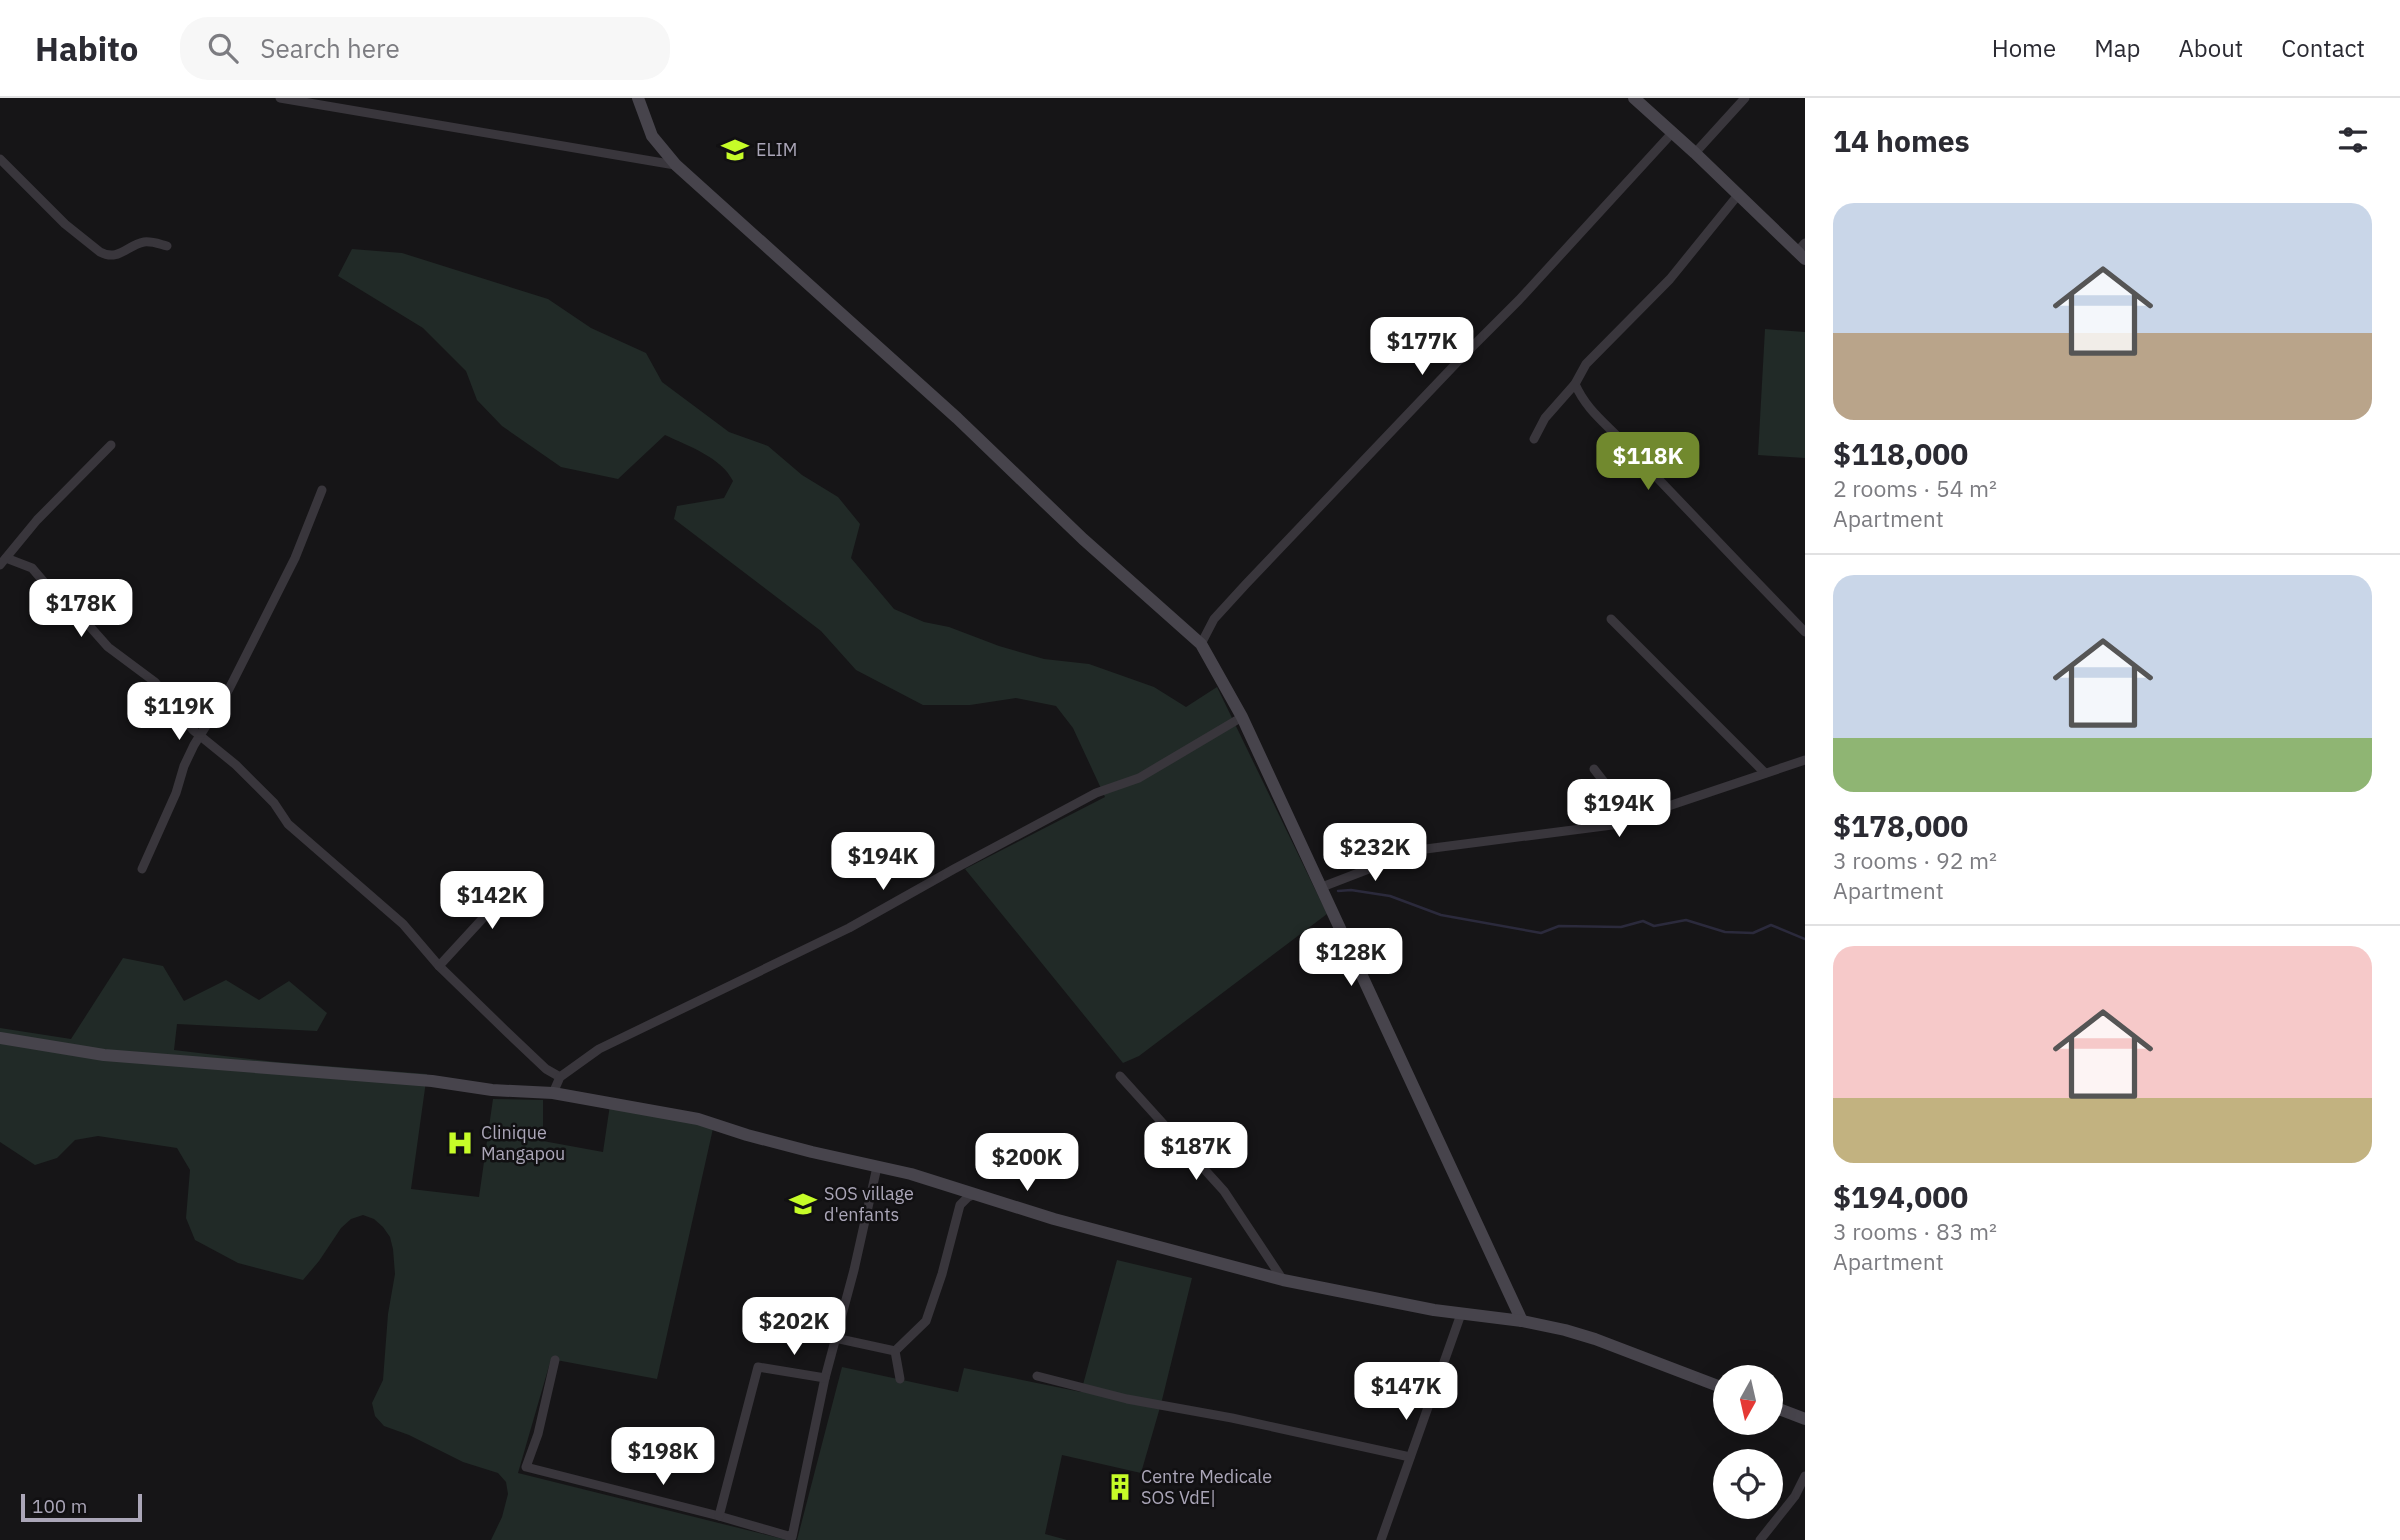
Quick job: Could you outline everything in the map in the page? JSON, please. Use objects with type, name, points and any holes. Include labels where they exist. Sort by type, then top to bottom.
[{"type":"main road","points":[[638,98],[652,136],[676,165],[957,418],[1083,539],[1200,644],[1242,717],[1522,1321]]},
{"type":"main road","points":[[1634,98],[1802,251]]},
{"type":"main road","points":[[0,1038],[104,1055],[432,1081],[492,1090],[553,1093],[698,1119],[747,1135],[911,1174],[1054,1219],[1283,1280],[1461,1314],[1522,1321],[1595,1339],[1713,1384]]},
{"type":"main road","points":[[1783,1411],[1805,1419]]},
{"type":"street","points":[[280,98],[676,165]]},
{"type":"street","points":[[1695,153],[1745,98]]},
{"type":"street","points":[[1200,644],[1214,619],[1246,584],[1465,353],[1519,300],[1673,132]]},
{"type":"street","points":[[0,159],[65,224],[106,255],[127,251],[145,242],[167,246]]},
{"type":"street","points":[[1534,439],[1545,418],[1575,384],[1586,364],[1670,279],[1738,195]]},
{"type":"street","points":[[1575,384],[1583,401],[1598,419],[1622,440],[1652,475],[1805,632]]},
{"type":"street","points":[[111,445],[37,520],[3,561],[32,568],[55,595],[84,620],[108,647],[155,682],[193,730],[228,757],[274,803],[288,824],[403,924],[439,966],[546,1069],[560,1077]]},
{"type":"street","points":[[142,869],[176,793],[184,766],[229,689],[295,558],[322,490]]},
{"type":"street","points":[[1611,620],[1765,773]]},
{"type":"street","points":[[553,1093],[560,1077],[599,1049],[849,928],[1096,793],[1139,778],[1242,717]]},
{"type":"street","points":[[1322,887],[1419,850],[1612,825],[1805,760]]},
{"type":"street","points":[[1594,769],[1632,818]]},
{"type":"street","points":[[439,966],[485,916],[526,879]]},
{"type":"street","points":[[1120,1076],[1224,1191],[1283,1280]]},
{"type":"street","points":[[555,1360],[538,1434],[526,1467],[792,1537],[825,1378],[855,1270],[877,1167]]},
{"type":"street","points":[[895,1351],[926,1321],[942,1274],[960,1205],[968,1196],[977,1194]]},
{"type":"street","points":[[1381,1540],[1461,1314]]},
{"type":"street","points":[[835,1338],[895,1351]]},
{"type":"street","points":[[895,1351],[900,1379]]},
{"type":"street","points":[[719,1516],[758,1367],[825,1378]]},
{"type":"street","points":[[1037,1376],[1127,1399],[1232,1418],[1410,1457]]},
{"type":"street","points":[[1760,1540],[1795,1496],[1805,1476]]},
{"type":"shaded area","points":[[352,249],[402,253],[548,299],[591,328],[646,353],[662,382],[729,432],[768,446],[802,475],[838,497],[860,524],[851,558],[894,609],[924,622],[949,627],[1044,659],[1089,664],[1154,687],[1186,707],[1217,687],[1327,914],[1139,1056],[1123,1063],[965,869],[1105,797],[1073,728],[1056,706],[1016,698],[970,705],[923,705],[856,670],[821,631],[674,519],[677,506],[724,498],[733,481],[721,465],[665,435],[618,479],[561,467],[502,426],[477,400],[466,371],[423,328],[338,276]]},
{"type":"shaded area","points":[[1765,329],[1805,332],[1805,458],[1758,455]]},
{"type":"shaded area","points":[[123,958],[163,966],[184,1001],[226,980],[259,1000],[289,981],[327,1013],[317,1031],[177,1024],[174,1050],[276,1062],[427,1074],[411,1189],[479,1197],[493,1099],[543,1100],[543,1141],[603,1152],[611,1098],[714,1124],[657,1379],[551,1359],[518,1473],[787,1540],[491,1540],[502,1517],[508,1494],[506,1482],[498,1473],[463,1462],[409,1435],[384,1426],[375,1416],[372,1403],[383,1380],[388,1314],[395,1274],[390,1237],[374,1219],[363,1215],[351,1219],[341,1228],[303,1280],[238,1263],[195,1240],[186,1218],[190,1170],[177,1148],[98,1136],[75,1140],[57,1158],[35,1165],[0,1142],[0,1028],[71,1039]]},
{"type":"shaded area","points":[[1117,1260],[1192,1278],[1141,1473],[1062,1455],[1045,1534],[1067,1540],[797,1540],[842,1367],[958,1392],[964,1368],[1081,1392]]},
{"type":"waterway","points":[[1338,891],[1351,890],[1390,896],[1441,915],[1541,933],[1559,926],[1621,927],[1643,921],[1654,926],[1686,920],[1725,932],[1753,933],[1771,925],[1805,939]]},
{"type":"place","name":"ELIM","points":[[735,150]]},
{"type":"place","name":"Clinique Mangapou","points":[[460,1143]]},
{"type":"place","name":"SOS village d'enfants","points":[[803,1204]]},
{"type":"place","name":"Centre Medicale SOS VdE|","points":[[1120,1487]]}]
